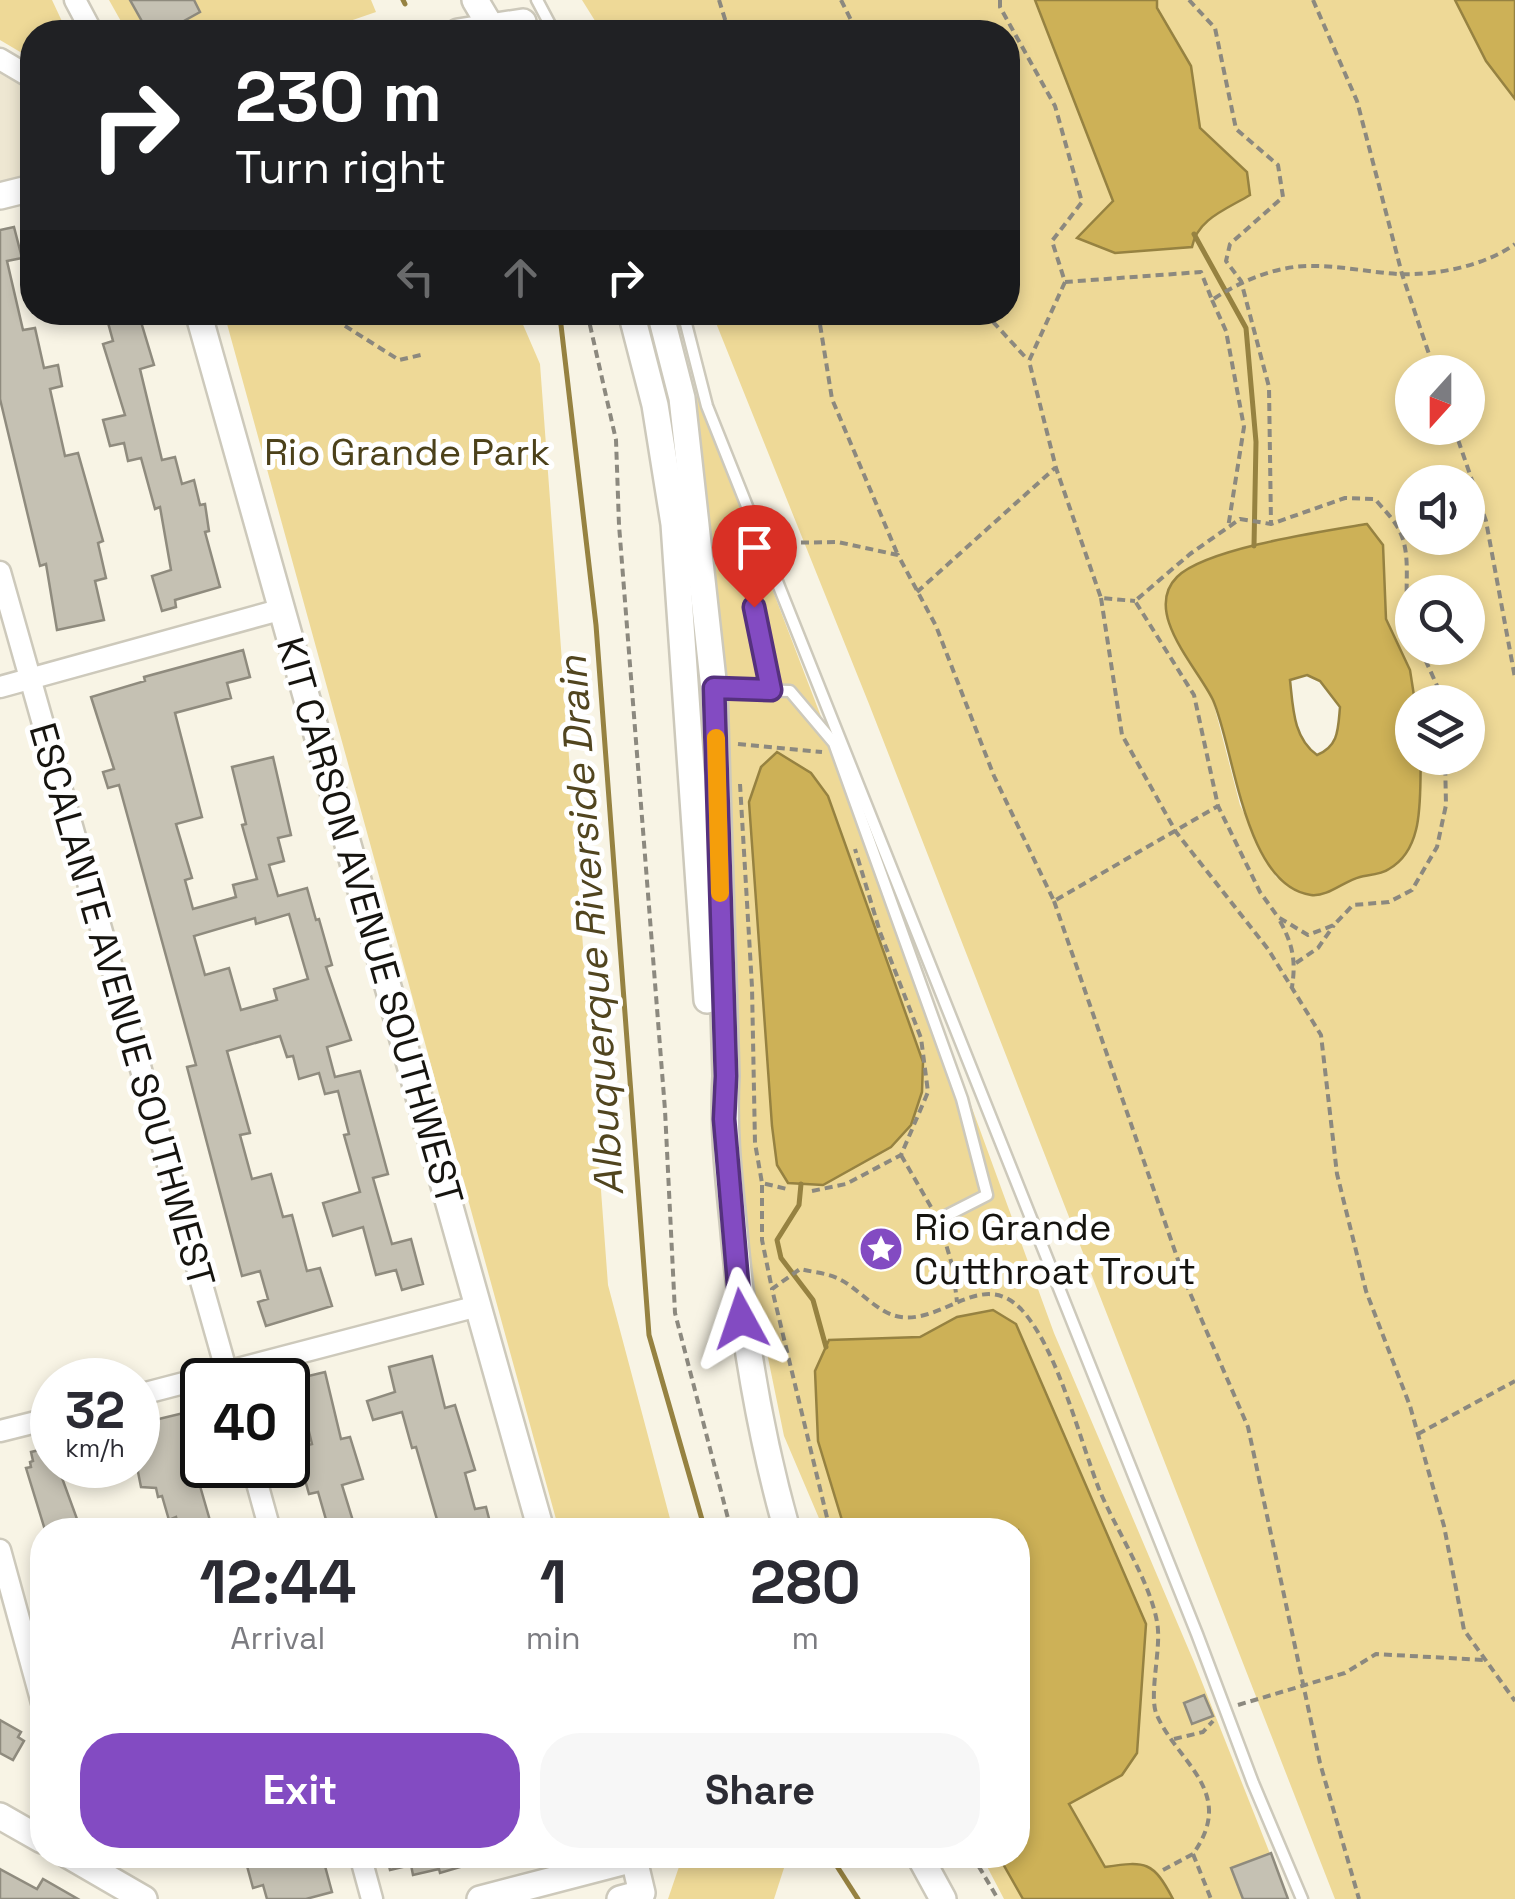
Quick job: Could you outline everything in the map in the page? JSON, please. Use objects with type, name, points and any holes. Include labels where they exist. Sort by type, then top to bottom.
[{"type":"street","points":[[509,0],[530,18]]},
{"type":"street","name":"KIT CARSON AVENUE SOUTHWEST","points":[[202,325],[538,1518]]},
{"type":"street","points":[[634,325],[655,405],[674,524],[712,1076],[724,1119]]},
{"type":"street","points":[[663,325],[682,398],[714,688],[724,1119],[741,1319],[783,1518]]},
{"type":"street","name":"ESCALANTE AVENUE SOUTHWEST","points":[[0,572],[223,1358]]},
{"type":"street","points":[[0,687],[283,608]]},
{"type":"street","points":[[292,1358],[478,1306]]},
{"type":"street","points":[[0,1431],[30,1424]]},
{"type":"street","points":[[258,1488],[267,1518]]},
{"type":"street","points":[[0,1550],[30,1659]]},
{"type":"street","points":[[0,1816],[30,1833]]},
{"type":"street","points":[[94,1868],[144,1899]]},
{"type":"street","points":[[364,1868],[372,1899]]},
{"type":"street","points":[[480,1899],[594,1868]]},
{"type":"street","points":[[631,1896],[633,1868]]},
{"type":"street","points":[[926,1868],[943,1899]]},
{"type":"lane","points":[[687,325],[707,406],[1302,1899]]},
{"type":"lane","points":[[754,607],[771,690]]},
{"type":"lane","points":[[687,692],[714,688],[790,691],[834,743],[962,1099],[987,1195],[938,1220]]},
{"type":"path","points":[[1190,0],[1215,28],[1236,129],[1278,165],[1283,197],[1230,244],[1226,261],[1238,282],[1270,387],[1272,524]]},
{"type":"path","points":[[1313,0],[1357,102],[1402,274],[1429,355]]},
{"type":"path","points":[[1020,43],[1055,106],[1082,202],[1052,241],[1065,282],[1030,361]]},
{"type":"path","points":[[1214,299],[1238,282],[1309,265],[1402,274],[1458,268],[1504,253],[1515,244]]},
{"type":"path","points":[[1065,282],[1201,272],[1226,331],[1244,427],[1228,528]]},
{"type":"path","points":[[344,325],[399,360],[425,354]]},
{"type":"path","points":[[590,325],[616,440],[619,525],[665,1110],[675,1313],[728,1518]]},
{"type":"path","points":[[820,325],[832,400],[898,555],[936,626],[994,776],[1054,901],[1188,1286],[1248,1427],[1320,1763],[1359,1899]]},
{"type":"path","points":[[996,325],[1030,361],[1056,468],[1101,598],[1122,734],[1176,832],[1268,948],[1321,1034],[1337,1174],[1366,1291],[1410,1406],[1444,1526],[1464,1630],[1515,1701]]},
{"type":"path","points":[[1460,445],[1486,520],[1515,678]]},
{"type":"path","points":[[917,592],[1056,468]]},
{"type":"path","points":[[1101,598],[1135,601],[1190,554],[1240,519],[1272,524],[1345,498],[1375,499],[1401,533],[1407,575]]},
{"type":"path","points":[[775,542],[838,542],[898,555]]},
{"type":"path","points":[[1135,601],[1194,695],[1218,806],[1260,892],[1290,940],[1296,963],[1292,988]]},
{"type":"path","points":[[738,744],[825,752]]},
{"type":"path","points":[[1296,963],[1318,948],[1353,905],[1389,902],[1412,890],[1437,847],[1446,806],[1445,775]]},
{"type":"path","points":[[740,780],[762,1240],[827,1518]]},
{"type":"path","points":[[1054,901],[1218,806]]},
{"type":"path","points":[[812,1191],[846,1184],[901,1155],[928,1092],[921,1038],[880,932],[852,838]]},
{"type":"path","points":[[1278,917],[1308,935],[1334,925]]},
{"type":"path","points":[[762,1183],[787,1189]]},
{"type":"path","points":[[772,1289],[800,1269],[837,1278],[898,1317],[925,1316],[969,1295],[997,1295],[1019,1307],[1043,1341],[1100,1492],[1122,1533],[1157,1622],[1155,1711],[1201,1780],[1209,1808],[1205,1838],[1193,1854],[1163,1870]]},
{"type":"path","points":[[1418,1434],[1515,1381]]},
{"type":"path","points":[[1174,1739],[1203,1732],[1226,1711],[1345,1674],[1376,1654],[1485,1660]]},
{"type":"path","points":[[1506,1688],[1515,1688]]},
{"type":"path","points":[[1193,1854],[1211,1899]]},
{"type":"path","points":[[980,1868],[998,1899]]},
{"type":"shaded area","points":[[1035,0],[1157,0],[1157,8],[1191,66],[1200,128],[1247,172],[1250,195],[1206,222],[1192,247],[1115,253],[1077,238],[1113,201]]},
{"type":"shaded area","points":[[1455,0],[1515,0],[1515,99],[1486,61]]},
{"type":"shaded area","points":[[0,59],[20,71],[20,191],[0,196]]},
{"type":"shaded area","points":[[1367,524],[1383,545],[1386,619],[1395,638],[1395,665],[1408,665],[1412,685],[1395,685],[1395,775],[1421,775],[1415,834],[1401,860],[1383,872],[1354,879],[1324,894],[1311,895],[1288,886],[1270,867],[1256,842],[1213,700],[1176,640],[1166,606],[1168,591],[1177,577],[1192,567],[1239,549]],"holes":[[[1307,675],[1320,681],[1340,707],[1333,742],[1317,755],[1299,731],[1290,680]]]},
{"type":"shaded area","points":[[777,752],[811,773],[828,796],[923,1062],[922,1092],[911,1125],[891,1147],[823,1185],[788,1183],[777,1165],[772,1126],[749,802],[761,767]]},
{"type":"shaded area","points":[[993,1310],[1016,1324],[1146,1624],[1137,1753],[1122,1775],[1069,1804],[1105,1867],[1147,1866],[1160,1877],[1173,1899],[1023,1899],[1005,1868],[1030,1868],[1030,1518],[841,1518],[818,1441],[815,1371],[829,1340],[920,1337],[957,1317]]},
{"type":"green space","points":[[0,0],[52,0],[61,20],[20,20],[20,52],[0,40]]},
{"type":"green space","points":[[109,0],[371,0],[376,12],[353,20],[120,20]]},
{"type":"green space","points":[[582,0],[1035,0],[1113,201],[1194,234],[1201,225],[1250,194],[1247,172],[1200,128],[1191,66],[1157,8],[1157,0],[1455,0],[1486,61],[1515,99],[1515,1899],[1335,1899],[869,704],[717,325],[1020,325],[1020,20],[594,20]],"holes":[[[1383,545],[1386,619],[1395,638],[1395,575],[1485,575],[1485,665],[1408,665],[1412,685],[1485,685],[1485,775],[1420,775],[1418,817],[1389,870],[1343,881],[1328,893],[1276,877],[1240,805],[1213,701]]]},
{"type":"green space","name":"Rio Grande Park","points":[[227,325],[523,325],[540,364],[608,1285],[670,1518],[556,1518]]},
{"type":"green space","points":[[697,392],[893,905],[925,979],[1054,1333],[1194,1662],[1288,1899],[1004,1899],[988,1868],[1030,1868],[1030,1518],[819,1518],[784,1436],[756,1299],[706,992]]},
{"type":"green space","points":[[679,1868],[784,1868],[774,1899],[668,1899]]},
{"type":"building","points":[[130,0],[194,0],[200,12],[186,20],[141,20]]},
{"type":"building","points":[[14,227],[20,258],[7,261],[20,325],[23,330],[35,328],[44,368],[58,365],[62,386],[50,389],[65,456],[78,453],[103,541],[98,543],[106,578],[95,581],[104,620],[57,630],[46,564],[40,566],[0,399],[0,230]]},
{"type":"building","points":[[109,325],[142,325],[154,365],[140,369],[162,460],[175,457],[182,484],[194,480],[200,505],[205,504],[209,531],[205,532],[220,587],[175,600],[176,607],[162,611],[152,576],[171,570],[160,507],[155,509],[141,458],[128,461],[124,443],[110,446],[103,420],[125,415],[103,344],[113,341]]},
{"type":"building","points":[[243,650],[250,677],[227,683],[231,698],[175,713],[202,817],[176,824],[192,878],[185,880],[193,909],[236,897],[233,885],[257,879],[232,767],[273,757],[291,835],[278,838],[284,861],[269,865],[278,896],[307,888],[316,920],[319,919],[332,965],[326,967],[351,1040],[327,1047],[335,1077],[360,1071],[388,1174],[373,1178],[392,1244],[411,1239],[423,1284],[402,1290],[396,1270],[376,1275],[363,1227],[333,1236],[323,1203],[360,1192],[344,1135],[349,1134],[338,1091],[325,1094],[319,1073],[299,1079],[293,1056],[287,1057],[280,1036],[227,1051],[250,1133],[240,1135],[252,1179],[271,1174],[283,1217],[292,1215],[307,1271],[320,1268],[332,1306],[266,1326],[258,1302],[268,1299],[260,1271],[242,1276],[187,1067],[196,1065],[119,785],[108,788],[103,772],[114,769],[91,697],[145,681],[144,677]],"holes":[[[289,914],[308,979],[274,989],[277,1000],[241,1010],[229,968],[205,975],[194,936],[255,918],[256,924]]]},
{"type":"building","points":[[432,1356],[445,1408],[455,1405],[475,1470],[465,1473],[475,1509],[486,1507],[489,1518],[437,1518],[402,1412],[373,1420],[367,1401],[395,1392],[389,1367]]},
{"type":"building","points":[[325,1372],[341,1439],[350,1437],[363,1479],[342,1485],[352,1518],[326,1518],[318,1492],[309,1494],[310,1376]]},
{"type":"building","points":[[180,1414],[180,1488],[201,1488],[209,1518],[168,1518],[162,1496],[158,1497],[160,1419]]},
{"type":"building","points":[[32,1488],[66,1488],[77,1518],[41,1518]]},
{"type":"building","points":[[1204,1695],[1213,1716],[1192,1724],[1184,1703]]},
{"type":"building","points":[[0,1720],[21,1732],[18,1737],[24,1741],[13,1760],[0,1753]]},
{"type":"building","points":[[1271,1853],[1288,1899],[1243,1899],[1231,1868]]},
{"type":"building","points":[[248,1868],[326,1868],[332,1892],[306,1899],[267,1899],[263,1885],[253,1888]]},
{"type":"building","points":[[412,1868],[457,1868],[440,1873],[439,1869],[413,1875]]},
{"type":"building","points":[[0,1869],[37,1889],[43,1879],[78,1899],[0,1899]]},
{"type":"waterway","name":"Albuquerque Riverside Drain","points":[[403,0],[405,4]]},
{"type":"waterway","points":[[1194,234],[1246,328],[1256,442],[1254,546]]},
{"type":"waterway","name":"Albuquerque Riverside Drain","points":[[561,325],[596,625],[649,1335],[702,1518]]},
{"type":"waterway","points":[[801,1184],[799,1205],[777,1240],[781,1258],[813,1300],[826,1347]]},
{"type":"waterway","name":"Albuquerque Riverside Drain","points":[[838,1868],[858,1899]]},
{"type":"slow traffic","points":[[716,738],[720,893]]},
{"type":"place","name":"Rio Grande Cutthroat Trout","points":[[881,1249]]},
{"type":"route","points":[[741,1319],[724,1119],[714,688],[771,690],[754,607]]}]
